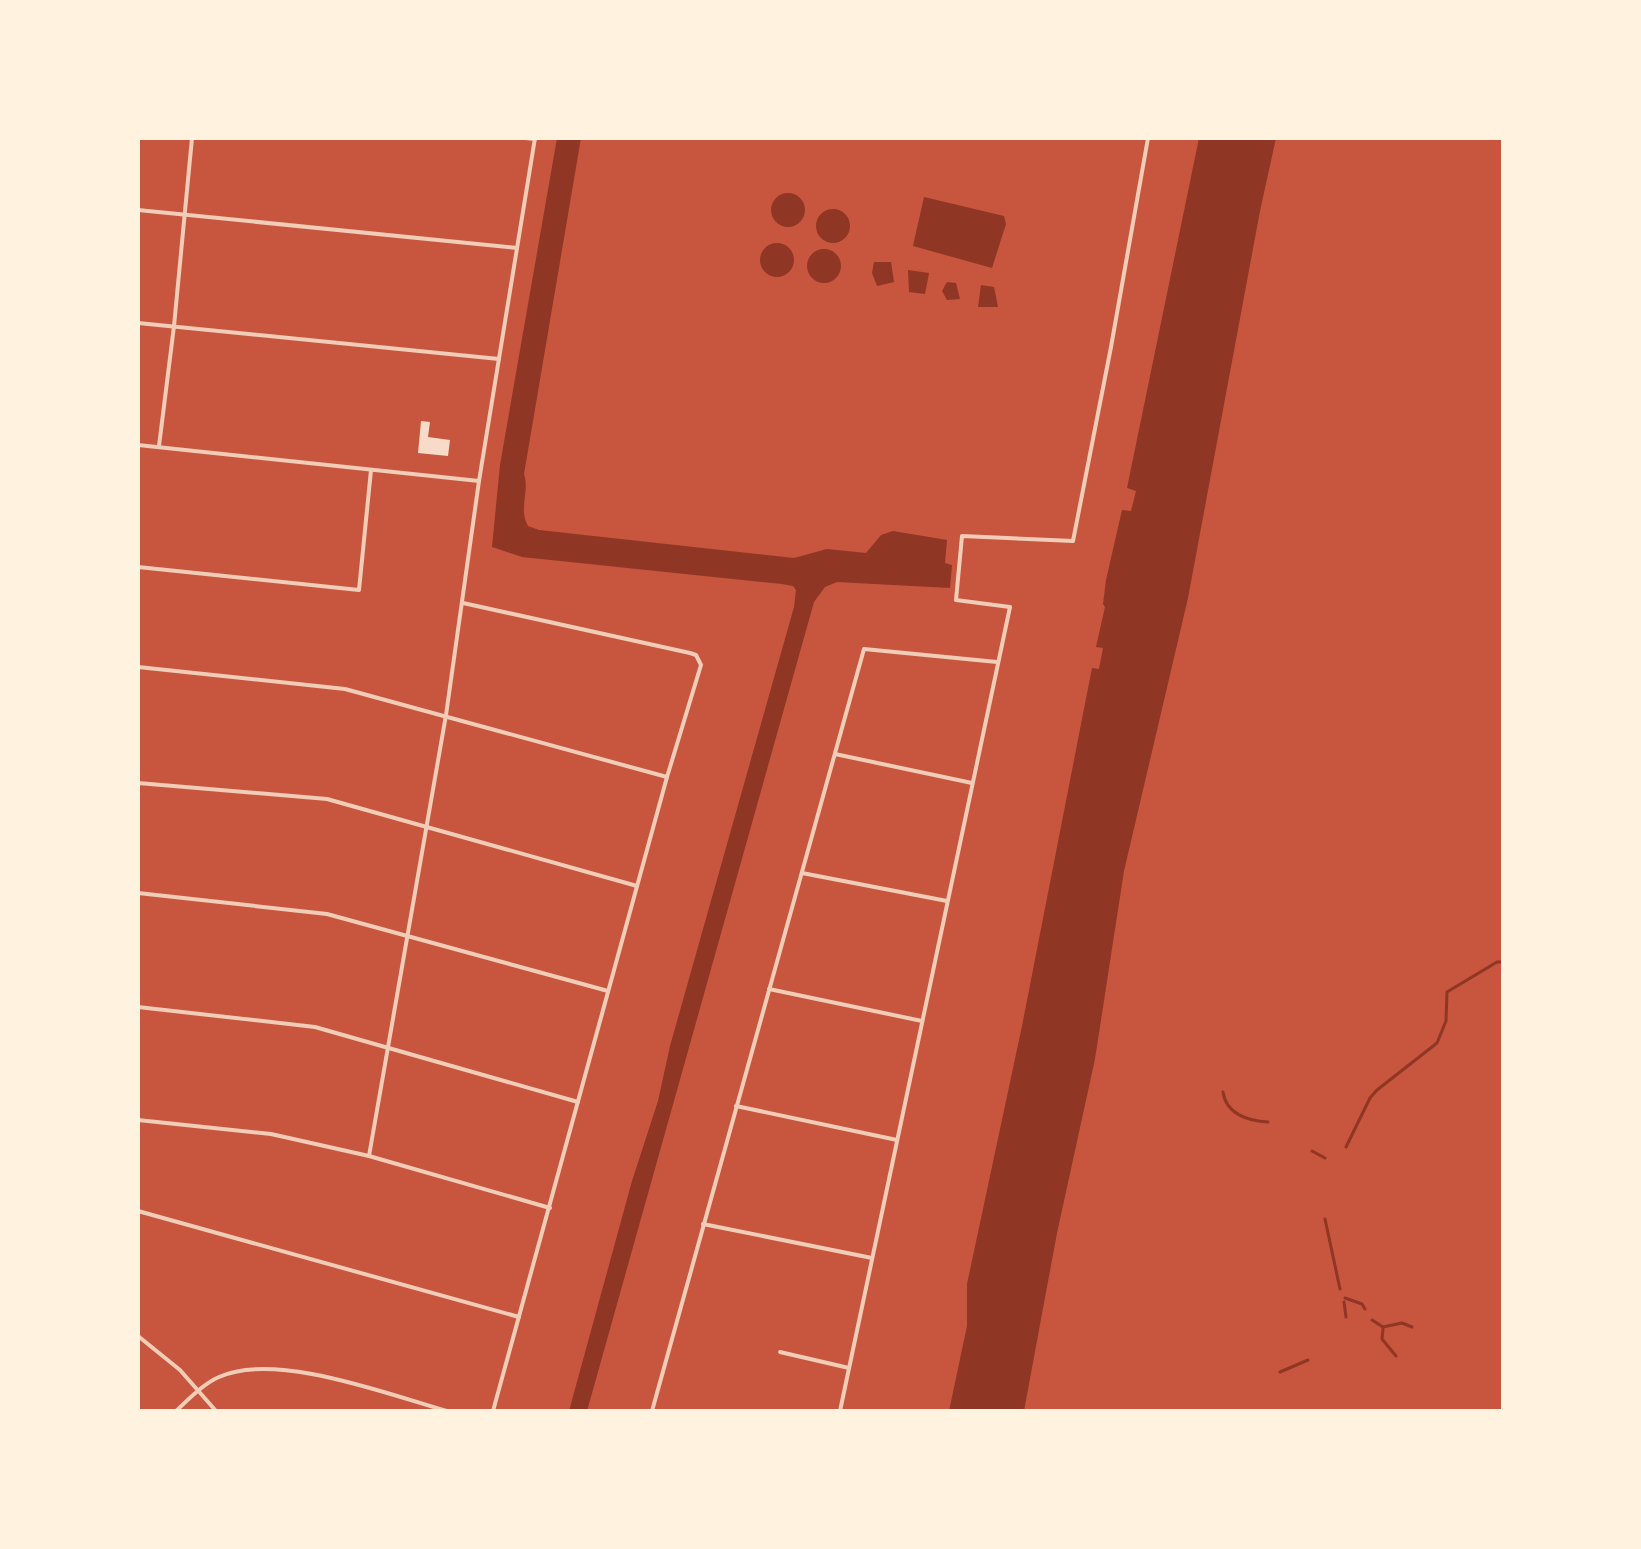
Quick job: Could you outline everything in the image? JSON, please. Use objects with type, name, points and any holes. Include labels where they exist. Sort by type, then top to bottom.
[{"type":"street","points":[[159,447],[192,138]]},
{"type":"street","points":[[369,1156],[446,715],[479,481],[535,138],[525,138]]},
{"type":"street","points":[[840,1411],[1010,607],[956,600],[962,536],[1073,541],[1148,138]]},
{"type":"street","points":[[138,210],[517,248]]},
{"type":"street","points":[[138,323],[499,359]]},
{"type":"street","points":[[138,445],[479,481]]},
{"type":"street","points":[[138,567],[359,590],[371,470]]},
{"type":"street","points":[[463,603],[690,653],[700,660],[700,671],[667,777],[493,1411]]},
{"type":"street","points":[[652,1411],[864,649],[997,662]]},
{"type":"street","points":[[138,667],[345,689],[667,777]]},
{"type":"street","points":[[835,754],[972,783]]},
{"type":"street","points":[[138,783],[327,799],[637,886]]},
{"type":"street","points":[[802,873],[947,901]]},
{"type":"street","points":[[138,893],[327,914],[608,991]]},
{"type":"street","points":[[769,989],[922,1021]]},
{"type":"street","points":[[138,1007],[315,1027],[578,1102]]},
{"type":"street","points":[[736,1106],[897,1140]]},
{"type":"street","points":[[138,1120],[271,1134],[369,1156],[550,1208]]},
{"type":"street","points":[[138,1211],[519,1317]]},
{"type":"street","points":[[703,1224],[872,1258]]},
{"type":"street","points":[[138,1336],[180,1370],[216,1411]]},
{"type":"street","points":[[780,1352],[849,1368]]},
{"type":"street","points":[[176,1411],[220,1376],[268,1369],[334,1379],[447,1411]]},
{"type":"shaded area","points":[[557,138],[581,138],[524,474],[524,513],[528,526],[539,530],[794,558],[827,549],[866,553],[881,535],[893,531],[947,540],[945,563],[952,565],[950,588],[837,582],[825,587],[814,602],[587,1411],[569,1411],[632,1181],[658,1101],[670,1046],[794,607],[796,590],[793,586],[782,584],[522,557],[492,547],[500,465]]},
{"type":"shaded area","points":[[1199,138],[1276,138],[1188,598],[1124,871],[1095,1059],[1057,1233],[1024,1411],[949,1411],[967,1326],[967,1284],[1022,1026],[1092,668],[1099,669],[1103,648],[1096,647],[1105,607],[1106,580],[1122,510],[1131,511],[1136,491],[1127,488]]},
{"type":"shaded area","points":[[788,193],[800,198],[805,210],[800,222],[788,227],[776,222],[771,210],[776,198]]},
{"type":"shaded area","points":[[924,197],[1004,216],[1006,224],[992,268],[913,246]]},
{"type":"shaded area","points":[[833,209],[845,214],[850,226],[845,238],[833,243],[821,238],[816,226],[821,214]]},
{"type":"shaded area","points":[[777,243],[789,248],[794,260],[789,272],[777,277],[765,272],[760,260],[765,248]]},
{"type":"shaded area","points":[[824,249],[836,254],[841,266],[836,278],[824,283],[812,278],[807,266],[812,254]]},
{"type":"shaded area","points":[[874,262],[891,262],[894,282],[877,286],[872,273]]},
{"type":"shaded area","points":[[908,270],[929,273],[925,294],[909,292]]},
{"type":"shaded area","points":[[947,282],[956,283],[960,299],[947,300],[942,291]]},
{"type":"shaded area","points":[[981,285],[994,287],[998,307],[978,307]]},
{"type":"building","points":[[421,421],[430,422],[428,437],[450,440],[448,456],[418,453]]},
{"type":"waterway","points":[[1346,1147],[1370,1098],[1437,1043],[1446,1021],[1447,992],[1497,962],[1503,962]]},
{"type":"waterway","points":[[1223,1092],[1233,1111],[1253,1120],[1268,1122]]},
{"type":"waterway","points":[[1312,1151],[1325,1158]]},
{"type":"waterway","points":[[1325,1219],[1340,1289]]},
{"type":"waterway","points":[[1345,1298],[1362,1304],[1365,1309]]},
{"type":"waterway","points":[[1344,1302],[1346,1317]]},
{"type":"waterway","points":[[1372,1320],[1383,1327],[1402,1323],[1412,1327]]},
{"type":"waterway","points":[[1383,1329],[1382,1339],[1396,1356]]},
{"type":"waterway","points":[[1280,1372],[1308,1360]]}]
